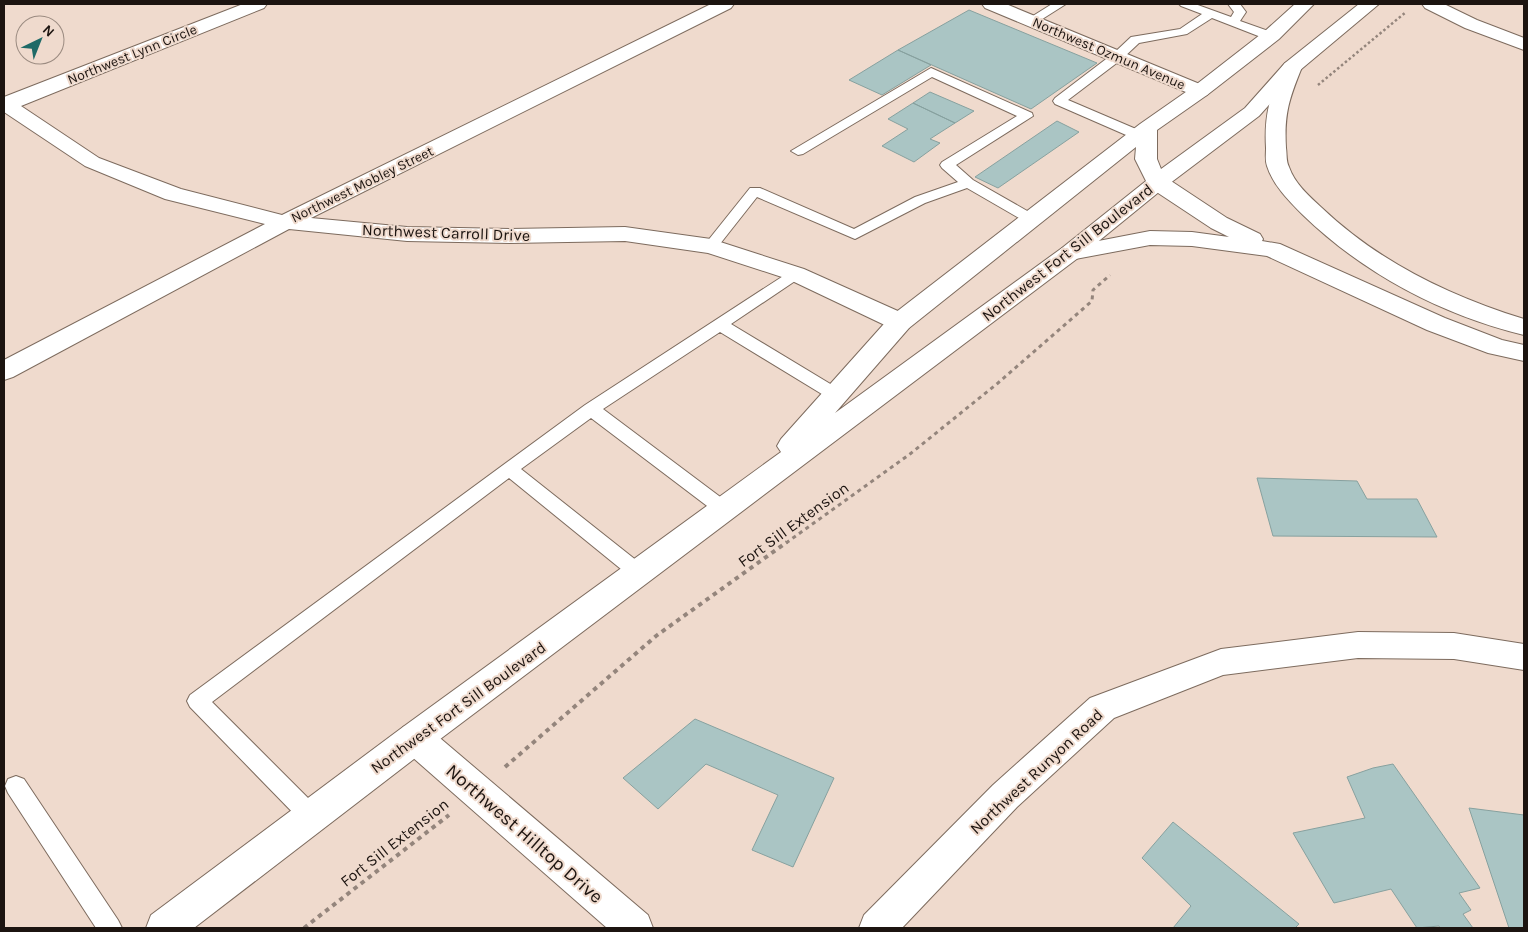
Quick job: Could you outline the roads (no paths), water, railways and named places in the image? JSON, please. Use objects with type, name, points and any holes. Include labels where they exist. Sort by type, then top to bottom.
[{"type":"main road","name":"Northwest Lynn Circle","points":[[4,104],[258,4]]},
{"type":"main road","name":"Northwest Mobley Street","points":[[4,371],[285,222],[725,4]]},
{"type":"main road","name":"Northwest Ozmun Avenue","points":[[991,4],[1200,91]]},
{"type":"main road","points":[[1431,4],[1471,24],[1524,44]]},
{"type":"main road","points":[[1460,4],[1524,26]]},
{"type":"main road","name":"Northwest Fort Sill Boulevard","points":[[754,488],[900,322],[1142,132],[1200,91],[1270,36],[1300,5]]},
{"type":"main road","name":"Northwest Fort Sill Boulevard","points":[[164,928],[414,738],[640,573],[1070,253],[1157,182],[1252,112],[1292,67],[1367,6]]},
{"type":"main road","points":[[1292,67],[1277,104],[1273,126],[1278,166],[1289,188],[1318,218],[1362,254],[1394,275],[1470,310],[1524,327]]},
{"type":"main road","name":"Northwest Carroll Drive","points":[[4,104],[92,162],[173,194],[285,222],[407,234],[510,236],[626,234],[711,246],[796,274],[900,322]]},
{"type":"main road","points":[[1142,132],[1146,159],[1157,182],[1219,223],[1436,324],[1497,346],[1524,353]]},
{"type":"main road","points":[[1070,253],[1150,238],[1192,239],[1272,249]]},
{"type":"main road","name":"Northwest Runyon Road","points":[[878,928],[1005,796],[1102,708],[1221,662],[1339,647],[1358,645],[1454,646],[1524,658]]},
{"type":"main road","name":"Northwest Hilltop Drive","points":[[414,738],[635,928]]},
{"type":"lane","points":[[1032,21],[1060,4]]},
{"type":"lane","points":[[1185,4],[1270,36]]},
{"type":"lane","points":[[1234,4],[1240,12],[1234,22]]},
{"type":"lane","points":[[1142,132],[1059,101],[1118,56],[1135,40],[1183,32],[1211,14]]},
{"type":"lane","points":[[798,152],[931,72],[1027,116],[947,165],[968,183],[1032,219]]},
{"type":"lane","points":[[711,246],[755,191],[855,235],[920,200],[968,183]]},
{"type":"lane","points":[[311,816],[197,701],[591,409],[796,274]]},
{"type":"lane","points":[[719,324],[836,395]]},
{"type":"lane","points":[[591,409],[725,510]]},
{"type":"lane","points":[[509,469],[640,573]]},
{"type":"lane","points":[[16,786],[110,928]]}]
